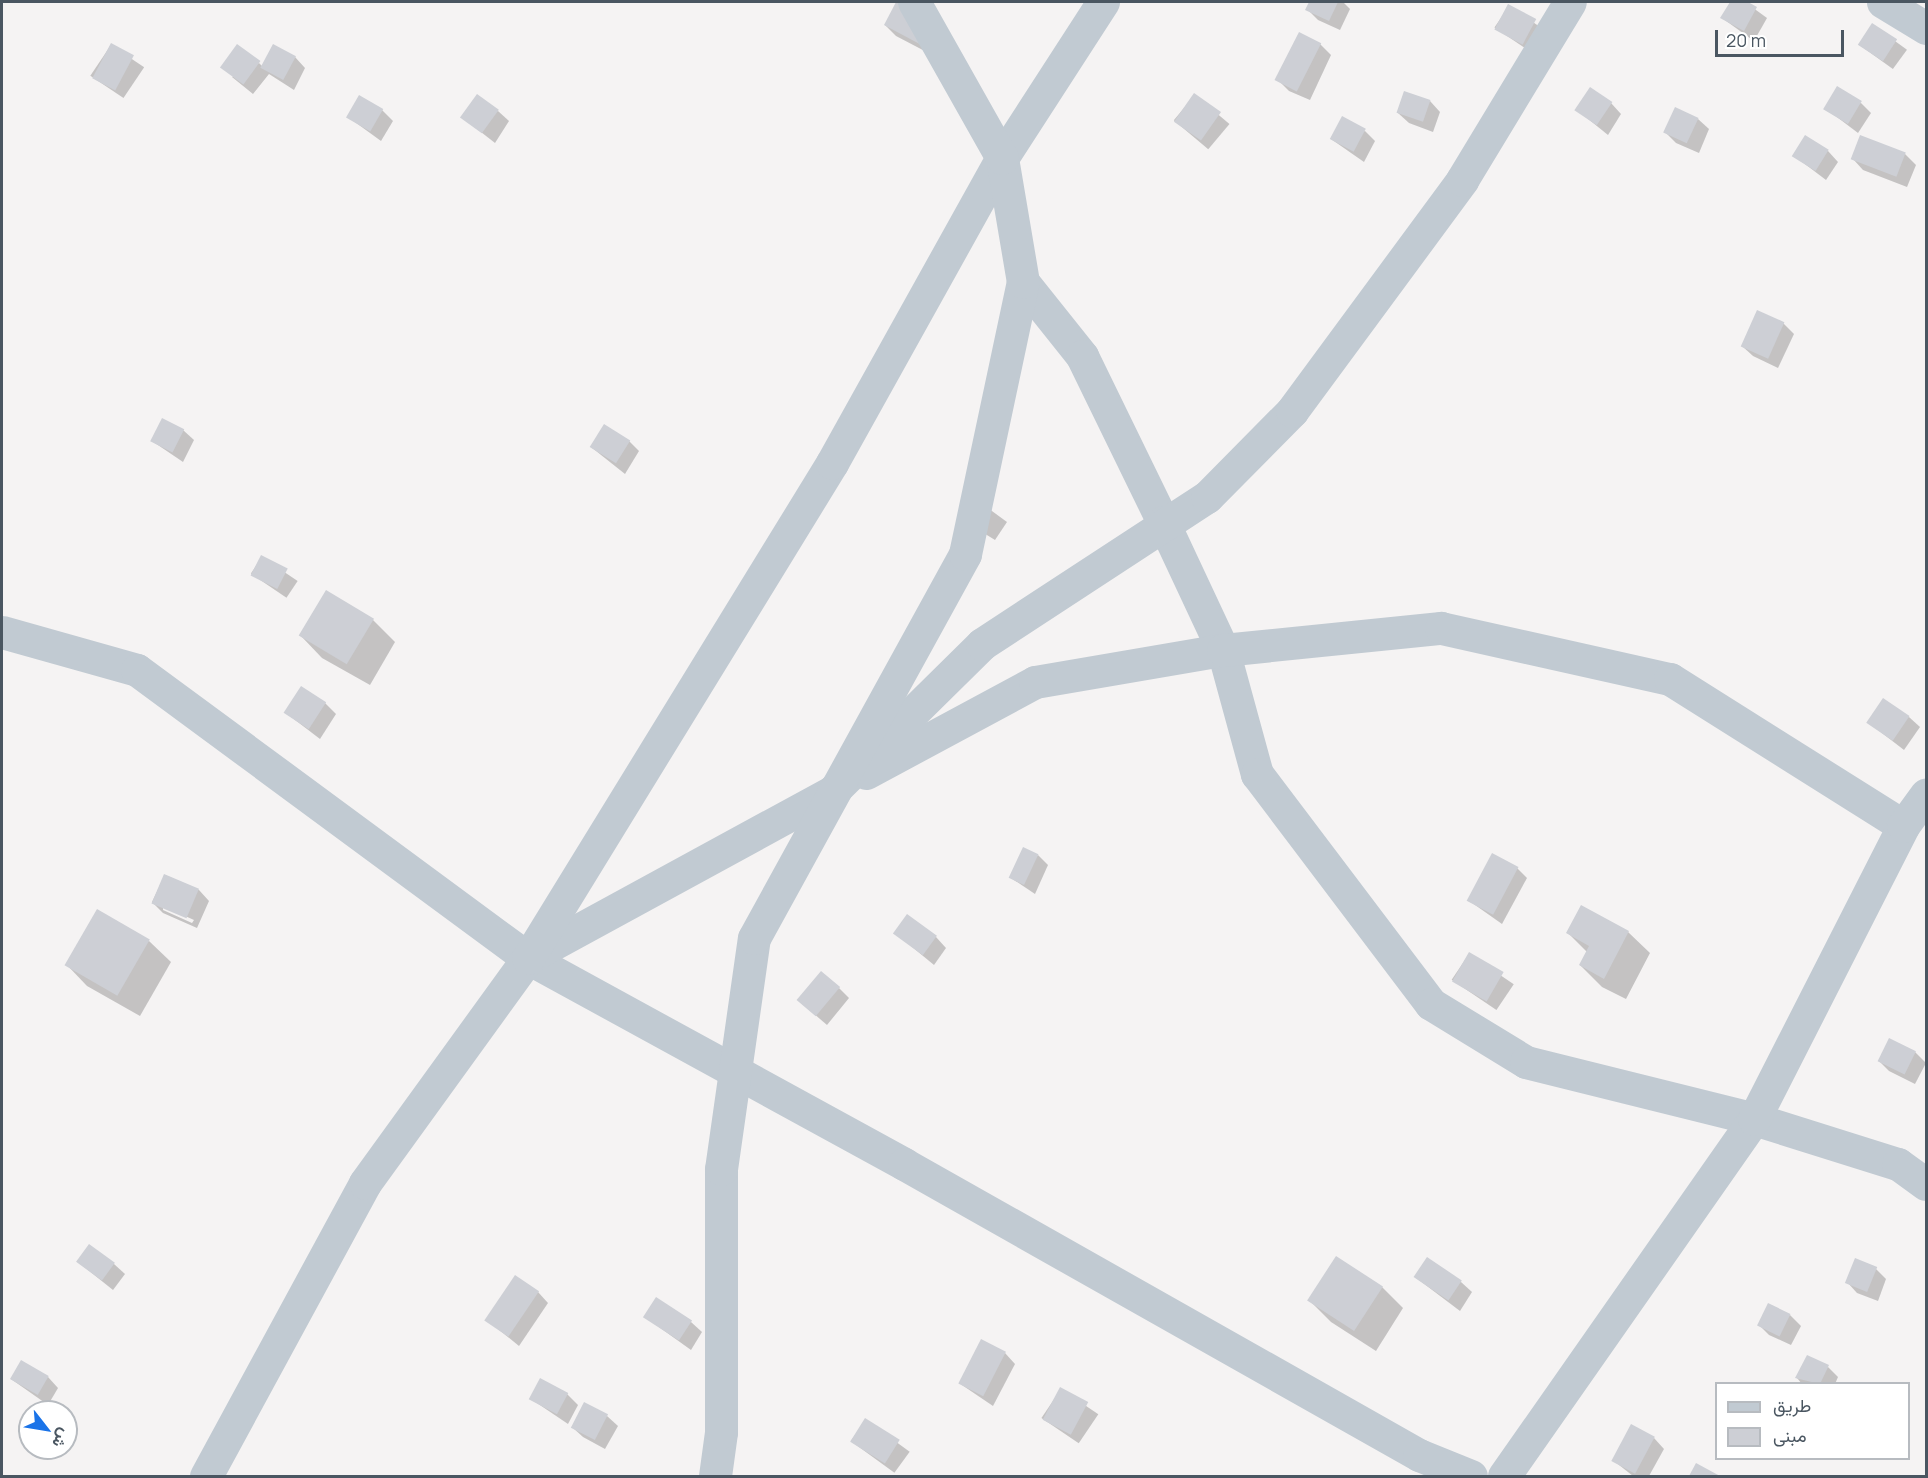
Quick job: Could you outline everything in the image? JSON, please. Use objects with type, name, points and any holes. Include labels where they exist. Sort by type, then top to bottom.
[{"type":"street","points":[[715,1476],[721,1432],[721,1169],[754,938],[965,554],[1023,282],[1002,158],[914,2]]},
{"type":"street","points":[[206,1476],[365,1183],[528,958],[832,463],[1002,158],[1103,2]]},
{"type":"street","points":[[833,791],[982,644],[1163,522],[1207,497],[1292,411],[1462,180],[1569,2]]},
{"type":"street","points":[[1883,2],[1926,27]]},
{"type":"street","points":[[1023,282],[1082,357],[1163,522],[1223,650],[1257,774],[1431,1004],[1526,1062],[1754,1119],[1898,1164],[1926,1184]]},
{"type":"street","points":[[528,958],[1035,682],[1223,650],[1441,628],[1670,679],[1903,826]]},
{"type":"street","points":[[2,632],[137,670],[528,958],[735,1071],[1419,1455],[1471,1476]]},
{"type":"street","points":[[1504,1476],[1754,1119],[1903,826],[1926,794]]},
{"type":"building","points":[[896,2],[899,2],[929,49],[884,25]]},
{"type":"building","points":[[1309,2],[1338,2],[1329,21],[1305,10]]},
{"type":"building","points":[[1730,2],[1748,2],[1757,7],[1744,31],[1720,18]]},
{"type":"building","points":[[1508,4],[1536,19],[1523,45],[1494,30]]},
{"type":"building","points":[[1872,23],[1897,39],[1883,61],[1858,45]]},
{"type":"building","points":[[1299,32],[1321,43],[1297,91],[1274,80]]},
{"type":"building","points":[[111,43],[134,55],[115,91],[92,78]]},
{"type":"building","points":[[237,44],[260,61],[243,85],[220,67]]},
{"type":"building","points":[[273,44],[296,56],[283,80],[260,68]]},
{"type":"building","points":[[1837,86],[1862,101],[1848,124],[1823,109]]},
{"type":"building","points":[[1590,87],[1612,102],[1597,125],[1574,110]]},
{"type":"building","points":[[1404,91],[1430,100],[1423,122],[1397,113]]},
{"type":"building","points":[[1194,93],[1221,112],[1201,141],[1174,122]]},
{"type":"building","points":[[477,94],[499,110],[482,133],[460,117]]},
{"type":"building","points":[[359,95],[383,109],[370,132],[346,118]]},
{"type":"building","points":[[1675,107],[1699,118],[1687,143],[1663,132]]},
{"type":"building","points":[[1342,116],[1366,129],[1354,152],[1330,139]]},
{"type":"building","points":[[1805,135],[1829,150],[1815,171],[1792,156]]},
{"type":"building","points":[[1860,135],[1906,153],[1896,177],[1851,159]]},
{"type":"building","points":[[1757,310],[1784,322],[1768,359],[1741,347]]},
{"type":"building","points":[[162,418],[184,429],[172,453],[150,441]]},
{"type":"building","points":[[604,424],[630,440],[616,463],[590,447]]},
{"type":"building","points":[[261,555],[288,569],[277,589],[251,575]]},
{"type":"building","points":[[326,590],[374,619],[347,664],[299,635]]},
{"type":"building","points":[[301,686],[326,702],[309,729],[284,713]]},
{"type":"building","points":[[1883,698],[1910,716],[1893,741],[1866,723]]},
{"type":"building","points":[[1023,847],[1038,854],[1024,885],[1009,878]]},
{"type":"building","points":[[1492,853],[1518,867],[1493,915],[1467,901]]},
{"type":"building","points":[[164,874],[199,889],[186,918],[151,903]]},
{"type":"building","points":[[1581,905],[1629,931],[1604,979],[1579,965],[1589,946],[1566,933]]},
{"type":"building","points":[[97,909],[150,940],[117,996],[64,965]]},
{"type":"building","points":[[907,914],[937,936],[923,955],[893,933]]},
{"type":"building","points":[[1469,952],[1504,972],[1487,1001],[1452,981]]},
{"type":"building","points":[[821,971],[840,987],[816,1016],[797,1000]]},
{"type":"building","points":[[1889,1038],[1916,1051],[1905,1075],[1878,1061]]},
{"type":"building","points":[[89,1244],[115,1263],[102,1281],[76,1262]]},
{"type":"building","points":[[1336,1256],[1383,1286],[1354,1331],[1307,1300]]},
{"type":"building","points":[[1427,1257],[1462,1280],[1448,1300],[1414,1277]]},
{"type":"building","points":[[1855,1258],[1877,1267],[1867,1292],[1845,1283]]},
{"type":"building","points":[[515,1275],[539,1291],[508,1337],[484,1321]]},
{"type":"building","points":[[656,1297],[692,1320],[679,1341],[643,1317]]},
{"type":"building","points":[[1768,1303],[1790,1314],[1780,1336],[1757,1325]]},
{"type":"building","points":[[981,1339],[1006,1352],[983,1396],[958,1384]]},
{"type":"building","points":[[1807,1355],[1829,1365],[1821,1382],[1795,1378]]},
{"type":"building","points":[[21,1360],[49,1376],[38,1395],[10,1379]]},
{"type":"building","points":[[540,1378],[568,1393],[557,1414],[529,1399]]},
{"type":"building","points":[[1060,1387],[1088,1402],[1071,1435],[1043,1420]]},
{"type":"building","points":[[584,1402],[608,1414],[595,1440],[571,1428]]},
{"type":"building","points":[[865,1418],[900,1440],[885,1463],[850,1442]]},
{"type":"building","points":[[1631,1424],[1655,1437],[1635,1474],[1611,1461]]},
{"type":"building","points":[[1696,1463],[1720,1476],[1689,1476]]}]
